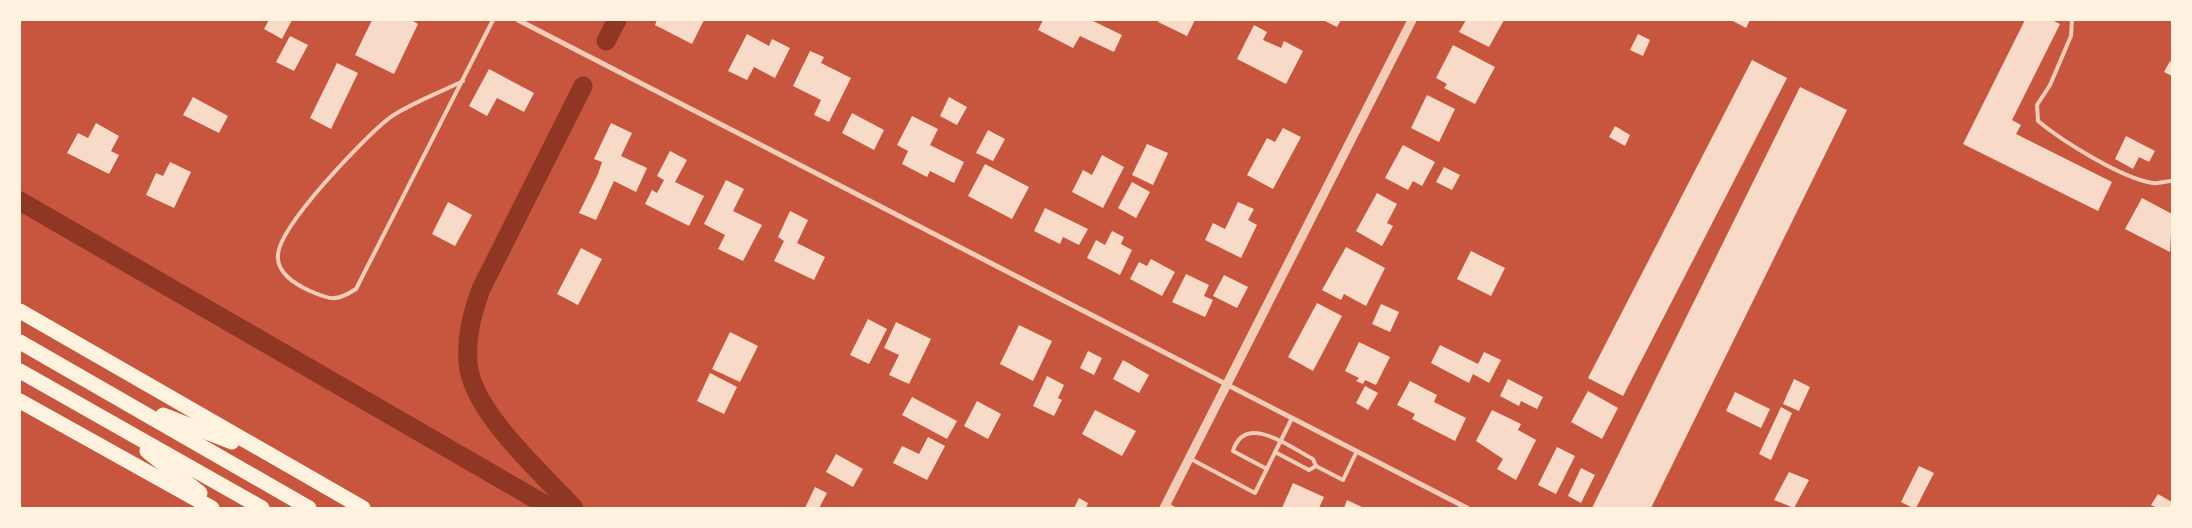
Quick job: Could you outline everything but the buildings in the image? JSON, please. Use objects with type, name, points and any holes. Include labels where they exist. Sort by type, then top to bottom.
[{"type":"highway","points":[[20,311],[363,508]]},
{"type":"highway","points":[[20,342],[309,508]]},
{"type":"highway","points":[[20,371],[262,508]]},
{"type":"highway","points":[[119,399],[278,460]]},
{"type":"highway","points":[[20,401],[212,508]]},
{"type":"highway","points":[[104,418],[220,508]]},
{"type":"street","points":[[518,20],[1466,508]]},
{"type":"street","points":[[1168,507],[1189,458],[1412,20]]},
{"type":"lane","points":[[463,81],[389,118],[309,200],[288,230],[278,254],[282,271],[294,283],[330,299],[343,297],[356,289],[463,81],[493,20]]},
{"type":"lane","points":[[2072,20],[2072,36],[2050,85],[2038,105],[2038,122],[2050,132],[2122,173],[2154,183],[2172,181]]},
{"type":"lane","points":[[1189,458],[1255,492],[1292,418]]},
{"type":"lane","points":[[1266,469],[1232,451],[1236,440],[1246,433],[1261,432],[1313,459],[1316,466],[1343,480],[1357,452]]},
{"type":"lane","points":[[1275,452],[1309,470],[1316,466]]},
{"type":"waterway","points":[[606,41],[617,20]]},
{"type":"waterway","points":[[574,508],[510,440],[482,401],[472,382],[468,363],[468,344],[470,325],[481,289],[583,86]]},
{"type":"waterway","points":[[20,201],[551,508]]}]
